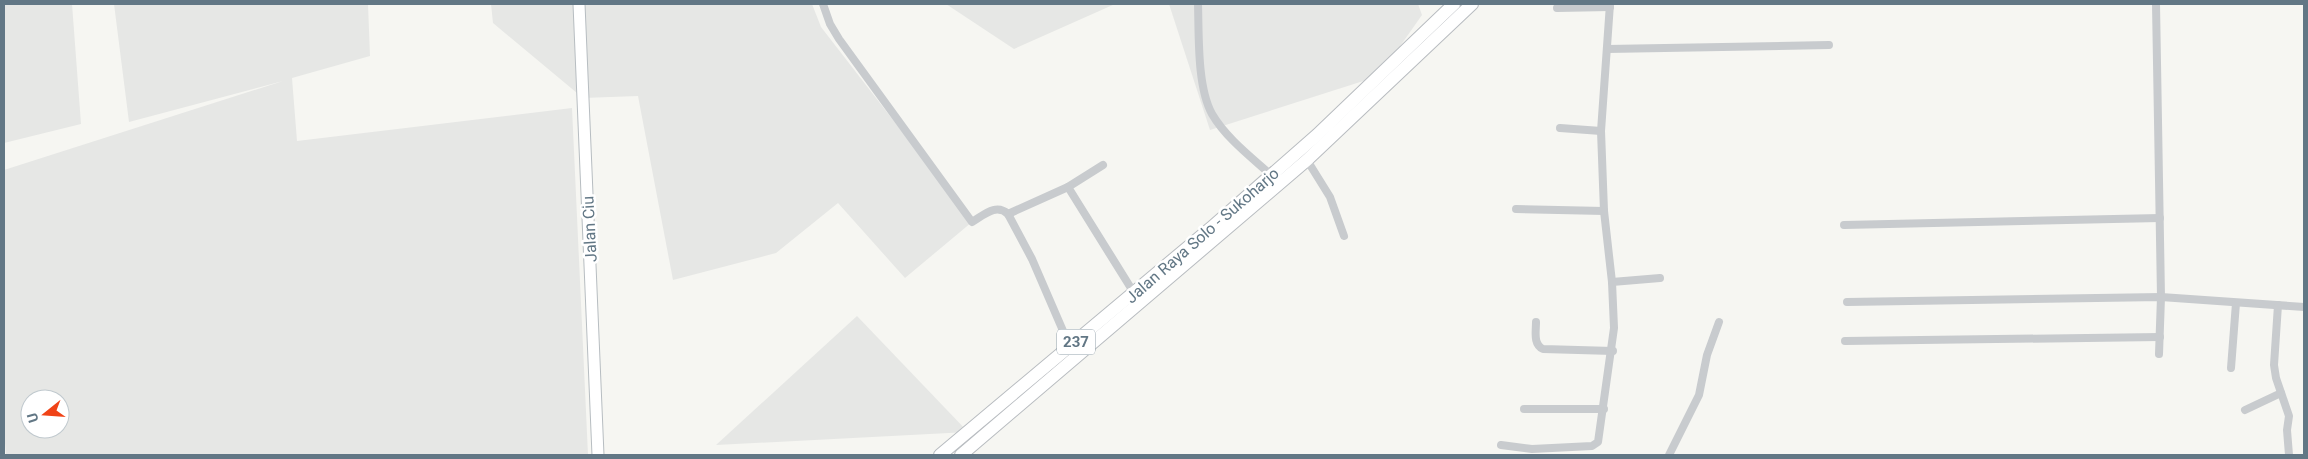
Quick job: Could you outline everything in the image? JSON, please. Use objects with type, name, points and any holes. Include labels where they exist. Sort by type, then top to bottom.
[{"type":"main road","name":"Jalan Raya Solo - Sukoharjo","points":[[1241,210],[1271,175],[1318,135],[1454,4]]},
{"type":"main road","name":"Jalan Raya Solo - Sukoharjo","points":[[961,455],[1215,232],[1307,160],[1472,4]]},
{"type":"main road","name":"Jalan Raya Solo - Sukoharjo","points":[[940,455],[1134,293],[1215,232]]},
{"type":"street","name":"Jalan Ciu","points":[[579,4],[598,455]]},
{"type":"street","points":[[823,4],[838,39],[972,222],[995,209],[1003,210],[1008,214],[1032,259],[1070,347]]},
{"type":"street","points":[[1198,4],[1202,72],[1212,114],[1222,129],[1271,175]]},
{"type":"street","points":[[2156,4],[2161,297],[2159,354]]},
{"type":"street","points":[[1501,445],[1531,452],[1596,444],[1598,442],[1604,409],[1612,351],[1614,328],[1612,282],[1604,212],[1601,132],[1610,5],[1557,8]]},
{"type":"street","points":[[1606,49],[1829,45]]},
{"type":"street","points":[[1560,128],[1601,132]]},
{"type":"street","points":[[1307,160],[1330,197],[1344,236]]},
{"type":"street","points":[[1008,214],[1068,187],[1103,165]]},
{"type":"street","points":[[1068,187],[1134,293]]},
{"type":"street","points":[[1516,209],[1604,212]]},
{"type":"street","points":[[1844,225],[2160,218]]},
{"type":"street","points":[[1612,282],[1660,278]]},
{"type":"street","points":[[1847,302],[2161,297],[2304,307]]},
{"type":"street","points":[[2231,368],[2236,303]]},
{"type":"street","points":[[2278,305],[2274,365],[2289,416],[2287,430],[2289,455]]},
{"type":"street","points":[[1536,322],[1536,341],[1538,347],[1543,349],[1612,351]]},
{"type":"street","points":[[1669,455],[1699,395],[1707,355],[1719,322]]},
{"type":"street","points":[[1845,341],[2160,337]]},
{"type":"street","points":[[2245,410],[2281,393]]},
{"type":"street","points":[[1524,409],[1604,409]]},
{"type":"shaded area","points":[[4,4],[72,4],[81,124],[4,143]]},
{"type":"shaded area","points":[[114,4],[368,4],[370,56],[292,78],[297,141],[572,108],[588,455],[6,455],[4,432],[4,170],[283,81],[129,122]]},
{"type":"shaded area","points":[[491,4],[812,4],[821,27],[972,222],[905,278],[838,203],[776,253],[673,280],[638,96],[583,98],[493,23]]},
{"type":"shaded area","points":[[946,4],[1115,4],[1014,49]]},
{"type":"shaded area","points":[[1169,4],[1418,4],[1422,15],[1379,76],[1210,130]]},
{"type":"shaded area","points":[[857,316],[968,432],[716,445]]}]
